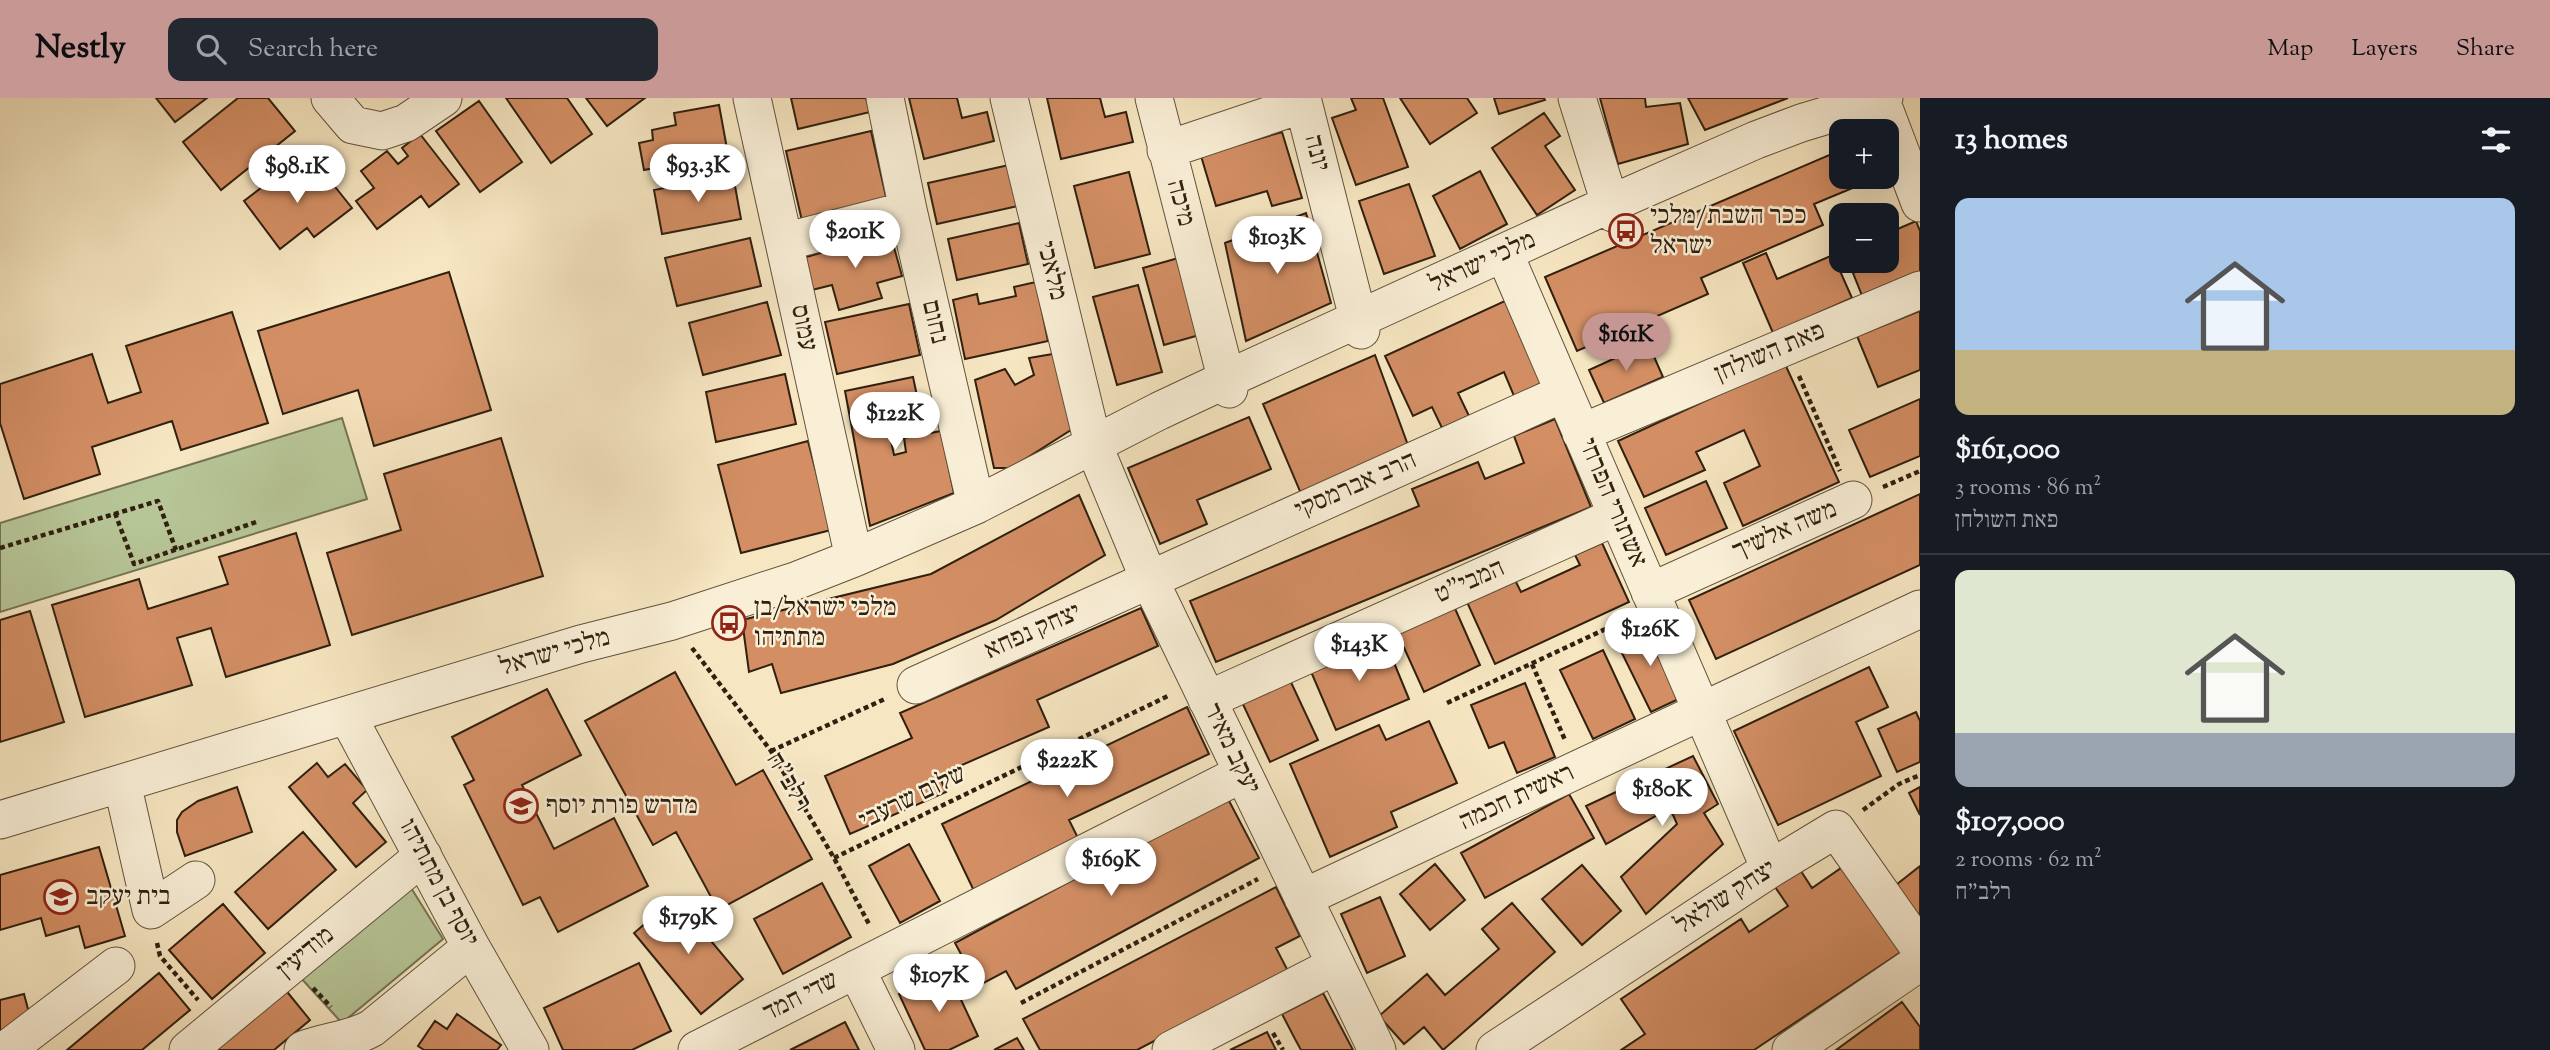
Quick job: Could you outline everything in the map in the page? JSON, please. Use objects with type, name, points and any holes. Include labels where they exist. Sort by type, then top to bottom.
[{"type":"street","points":[[330,98],[353,125],[382,131],[405,123],[443,98]]},
{"type":"street","name":"עמוס","points":[[752,98],[854,558]]},
{"type":"street","name":"נחום","points":[[885,98],[908,211],[976,505]]},
{"type":"street","name":"מלאכי","points":[[1009,98],[1093,444]]},
{"type":"street","name":"מיכה","points":[[1154,98],[1228,384]]},
{"type":"street","points":[[1577,98],[1611,209]]},
{"type":"street","points":[[1881,98],[1920,203]]},
{"type":"street","name":"מלכי ישראל","points":[[0,820],[581,644],[672,621],[798,580],[976,505],[1093,444],[1360,325],[1756,140],[1881,98]]},
{"type":"street","points":[[1166,150],[1303,101]]},
{"type":"street","name":"יונה","points":[[1303,101],[1360,325]]},
{"type":"street","points":[[784,242],[908,211]]},
{"type":"street","name":"אשתורי הפרחי","points":[[1506,257],[1770,869]]},
{"type":"street","name":"פאת השולחן","points":[[1581,433],[1920,289]]},
{"type":"street","name":"הרב אברמסקי","points":[[1149,579],[1564,393]]},
{"type":"street","name":"יעקב מאיר","points":[[1093,444],[1149,579],[1377,1050]]},
{"type":"street","name":"משה אלשיך","points":[[1653,599],[1853,500]]},
{"type":"street","name":"המבי\"ט","points":[[1203,691],[1617,516]]},
{"type":"street","name":"יצחק נפחא","points":[[916,685],[1149,579]]},
{"type":"street","name":"ראשית חכמה","points":[[1303,898],[1920,609]]},
{"type":"street","name":"יוסף בן מתתיהו","points":[[347,715],[471,947],[530,1050]]},
{"type":"street","name":"שדי חמד","points":[[697,1050],[1243,773]]},
{"type":"street","points":[[122,783],[150,911],[196,880]]},
{"type":"street","points":[[1791,1050],[1918,965],[1836,829]]},
{"type":"street","name":"יצחק שולאל","points":[[1495,1050],[1770,869],[1836,829]]},
{"type":"street","name":"מודיעין","points":[[188,1050],[423,856]]},
{"type":"street","points":[[303,1050],[329,1040],[357,1036],[372,1028],[471,947]]},
{"type":"street","points":[[871,962],[896,1050]]},
{"type":"street","points":[[1171,1050],[1336,965]]},
{"type":"street","points":[[6,1050],[116,967]]},
{"type":"path","points":[[1786,347],[1853,500]]},
{"type":"path","name":"משה אלשיך","points":[[1853,500],[1920,471]]},
{"type":"path","points":[[0,548],[158,500],[176,550]]},
{"type":"path","points":[[115,513],[134,564],[259,522]]},
{"type":"path","points":[[1447,703],[1532,664],[1653,599]]},
{"type":"path","name":"רלב\"ח","points":[[672,621],[771,751],[834,858],[871,962]]},
{"type":"path","points":[[1532,664],[1577,769]]},
{"type":"path","points":[[771,751],[916,685]]},
{"type":"path","name":"שלום שרעבי","points":[[834,858],[1203,691]]},
{"type":"path","points":[[1836,829],[1899,784],[1920,775]]},
{"type":"path","points":[[1021,1003],[1287,864]]},
{"type":"path","points":[[150,911],[160,956],[219,1024]]},
{"type":"path","points":[[292,964],[357,1036]]},
{"type":"green space","points":[[342,418],[367,499],[0,612],[0,523]]},
{"type":"green space","points":[[408,883],[443,939],[342,1023],[300,977]]},
{"type":"building","points":[[156,98],[207,98],[175,122]]},
{"type":"building","points":[[238,98],[268,98],[295,131],[221,190],[183,142]]},
{"type":"building","points":[[506,98],[567,98],[592,134],[551,163]]},
{"type":"building","points":[[586,98],[645,98],[607,126]]},
{"type":"building","points":[[791,98],[866,98],[870,112],[798,129]]},
{"type":"building","points":[[909,98],[957,98],[962,118],[987,112],[994,141],[924,159]]},
{"type":"building","points":[[1047,98],[1100,98],[1105,117],[1126,112],[1133,142],[1061,159]]},
{"type":"building","points":[[1351,98],[1383,98],[1408,167],[1356,185],[1332,118],[1356,110]]},
{"type":"building","points":[[1400,98],[1467,98],[1477,113],[1430,144]]},
{"type":"building","points":[[1494,98],[1544,98],[1545,100],[1499,114]]},
{"type":"building","points":[[1600,98],[1645,98],[1646,107],[1680,103],[1688,144],[1618,164]]},
{"type":"building","points":[[1688,98],[1788,98],[1705,130]]},
{"type":"building","points":[[479,101],[522,162],[480,192],[436,131]]},
{"type":"building","points":[[719,105],[728,154],[644,170],[639,143],[653,140],[652,130],[676,125],[674,113]]},
{"type":"building","points":[[1544,113],[1560,136],[1545,146],[1575,190],[1537,215],[1492,148]]},
{"type":"building","points":[[871,131],[887,201],[802,221],[786,151]]},
{"type":"building","points":[[1282,132],[1302,198],[1272,206],[1267,191],[1216,206],[1201,156]]},
{"type":"building","points":[[420,134],[459,184],[429,207],[421,196],[377,229],[356,201],[374,188],[361,171],[387,151],[398,164],[408,156],[402,148]]},
{"type":"building","points":[[1829,155],[1829,189],[1850,189],[1814,204],[1823,225],[1701,278],[1708,294],[1577,351],[1545,277]]},
{"type":"building","points":[[293,163],[305,179],[320,168],[352,208],[314,237],[307,228],[280,249],[244,201]]},
{"type":"building","points":[[1009,165],[1018,206],[937,224],[928,183]]},
{"type":"building","points":[[1480,171],[1507,224],[1460,249],[1433,196]]},
{"type":"building","points":[[1129,172],[1150,254],[1095,268],[1074,186]]},
{"type":"building","points":[[733,175],[741,219],[662,234],[654,190]]},
{"type":"building","points":[[1409,184],[1435,256],[1384,274],[1359,201]]},
{"type":"building","points":[[1306,213],[1331,303],[1246,341],[1225,243]]},
{"type":"building","points":[[1916,221],[1920,231],[1920,273],[1863,298],[1853,273],[1899,273],[1899,228]]},
{"type":"building","points":[[1019,223],[1028,264],[957,280],[948,239]]},
{"type":"building","points":[[890,233],[902,276],[877,283],[882,298],[839,310],[832,285],[812,290],[803,258]]},
{"type":"building","points":[[750,238],[761,286],[677,306],[665,258]]},
{"type":"building","points":[[1766,253],[1777,279],[1829,257],[1829,273],[1841,273],[1852,298],[1773,333],[1743,263]]},
{"type":"building","points":[[1182,257],[1203,334],[1164,345],[1143,268]]},
{"type":"building","points":[[449,272],[491,410],[374,446],[358,390],[283,414],[258,331]]},
{"type":"building","points":[[1036,282],[1048,341],[965,359],[953,300],[977,294],[979,304],[1016,296],[1014,287]]},
{"type":"building","points":[[1138,285],[1162,372],[1117,385],[1093,297]]},
{"type":"building","points":[[1507,300],[1544,382],[1514,396],[1504,372],[1458,393],[1469,416],[1442,428],[1432,407],[1413,416],[1385,356]]},
{"type":"building","points":[[767,302],[781,355],[703,375],[689,323]]},
{"type":"building","points":[[909,304],[920,355],[837,374],[825,322]]},
{"type":"building","points":[[1920,311],[1920,370],[1878,387],[1857,336]]},
{"type":"building","points":[[232,312],[268,423],[181,450],[172,421],[92,447],[100,474],[24,499],[0,423],[0,384],[92,354],[108,403],[141,392],[126,346]]},
{"type":"building","points":[[1648,343],[1663,377],[1604,403],[1589,370]]},
{"type":"building","points":[[1053,354],[1074,428],[1011,468],[994,468],[975,380],[1005,369],[1015,385],[1034,375],[1029,358]]},
{"type":"building","points":[[1375,355],[1409,448],[1302,496],[1263,404]]},
{"type":"building","points":[[1785,364],[1839,482],[1743,526],[1724,483],[1760,466],[1744,430],[1696,452],[1705,470],[1644,497],[1618,441]]},
{"type":"building","points":[[785,374],[796,424],[716,442],[706,392]]},
{"type":"building","points":[[913,377],[921,415],[887,422],[894,455],[906,452],[904,438],[941,431],[954,493],[870,526],[845,391]]},
{"type":"building","points":[[1920,399],[1920,456],[1870,477],[1849,430]]},
{"type":"building","points":[[1249,417],[1271,469],[1197,500],[1207,524],[1160,544],[1128,468]]},
{"type":"building","points":[[1555,419],[1591,507],[1216,662],[1190,601],[1419,506],[1412,489],[1478,462],[1485,479],[1524,463],[1514,436]]},
{"type":"building","points":[[501,438],[543,576],[352,635],[327,553],[401,530],[384,474]]},
{"type":"building","points":[[808,441],[831,530],[741,553],[718,465]]},
{"type":"building","points":[[1706,481],[1727,528],[1666,555],[1645,508]]},
{"type":"building","points":[[1920,494],[1920,565],[1716,659],[1689,600]]},
{"type":"building","points":[[1079,495],[1105,555],[996,620],[893,664],[781,693],[772,664],[749,672],[742,620],[931,574]]},
{"type":"building","points":[[296,533],[330,645],[226,677],[211,628],[177,638],[192,685],[85,717],[52,605],[139,579],[148,609],[228,584],[219,557]]},
{"type":"building","points":[[1602,543],[1629,602],[1495,664],[1467,602],[1515,580],[1521,592],[1580,565],[1575,555]]},
{"type":"building","points":[[1453,604],[1480,665],[1424,692],[1396,630]]},
{"type":"building","points":[[1141,608],[1158,646],[1037,700],[1049,727],[939,775],[946,792],[850,834],[825,776],[912,738],[900,713]]},
{"type":"building","points":[[30,611],[64,722],[0,742],[0,620]]},
{"type":"building","points":[[1650,624],[1685,696],[1651,712],[1616,641]]},
{"type":"building","points":[[1383,636],[1409,699],[1336,730],[1309,667]]},
{"type":"building","points":[[1603,650],[1635,719],[1593,739],[1560,670]]},
{"type":"building","points":[[1869,667],[1888,707],[1856,722],[1881,776],[1778,825],[1734,731]]},
{"type":"building","points":[[675,672],[736,785],[763,770],[812,859],[718,910],[676,832],[653,845],[585,721]]},
{"type":"building","points":[[1289,678],[1318,740],[1270,762],[1241,700]]},
{"type":"building","points":[[1525,683],[1555,757],[1517,773],[1504,742],[1489,748],[1471,705]]},
{"type":"building","points":[[547,689],[581,755],[522,785],[554,849],[614,818],[648,886],[558,932],[540,897],[523,905],[464,785],[474,780],[452,737]]},
{"type":"building","points":[[1187,707],[1209,754],[1069,820],[1079,840],[974,891],[942,824]]},
{"type":"building","points":[[1916,712],[1920,721],[1920,762],[1897,772],[1878,729]]},
{"type":"building","points":[[1429,721],[1457,783],[1391,812],[1397,827],[1330,857],[1290,764],[1379,725],[1386,740]]},
{"type":"building","points":[[1693,756],[1718,804],[1704,813],[1723,844],[1646,914],[1621,877],[1677,824],[1670,808],[1606,844],[1586,806]]},
{"type":"building","points":[[317,763],[328,777],[345,764],[367,790],[353,803],[386,842],[356,867],[289,787]]},
{"type":"building","points":[[237,787],[252,832],[185,856],[177,832],[177,820],[182,812],[198,801]]},
{"type":"building","points":[[1920,787],[1920,815],[1909,793]]},
{"type":"building","points":[[1569,794],[1594,838],[1485,898],[1461,853]]},
{"type":"building","points":[[1227,797],[1259,858],[1016,989],[1006,971],[978,986],[955,943]]},
{"type":"building","points":[[303,832],[336,870],[268,929],[235,892]]},
{"type":"building","points":[[909,844],[940,901],[900,923],[869,866]]},
{"type":"building","points":[[99,847],[125,936],[85,948],[79,926],[46,936],[41,918],[0,930],[0,875]]},
{"type":"building","points":[[1435,864],[1465,900],[1430,930],[1400,894]]},
{"type":"building","points":[[1582,865],[1621,911],[1582,945],[1542,899]]},
{"type":"building","points":[[1844,866],[1901,952],[1754,1050],[1621,1050],[1645,1034],[1621,999],[1741,919],[1749,932],[1788,906],[1773,884],[1799,868],[1812,888]]},
{"type":"building","points":[[1920,866],[1920,917],[1896,885]]},
{"type":"building","points":[[822,883],[851,937],[783,974],[754,919]]},
{"type":"building","points":[[1276,887],[1300,936],[1276,948],[1288,971],[1137,1050],[1040,1050],[1023,1019]]},
{"type":"building","points":[[1380,897],[1405,956],[1367,973],[1341,914]]},
{"type":"building","points":[[675,898],[743,979],[701,1014],[634,933]]},
{"type":"building","points":[[1512,903],[1555,952],[1443,1050],[1424,1027],[1404,1044],[1379,1016],[1427,974],[1445,995],[1499,949],[1482,929]]},
{"type":"building","points":[[223,904],[265,953],[212,999],[169,950]]},
{"type":"building","points":[[639,963],[671,1031],[632,1050],[563,1050],[544,1008]]},
{"type":"building","points":[[948,972],[978,1036],[949,1050],[925,1050],[899,994]]},
{"type":"building","points":[[159,973],[190,1010],[142,1050],[67,1050]]},
{"type":"building","points":[[284,988],[310,1020],[274,1050],[210,1050]]},
{"type":"building","points":[[1323,993],[1353,1050],[1301,1050],[1295,1039],[1282,1014]]},
{"type":"building","points":[[24,994],[32,1024],[0,1043],[0,1000]]},
{"type":"building","points":[[1902,1002],[1920,1027],[1920,1050],[1836,1050]]},
{"type":"building","points":[[457,1014],[501,1045],[497,1050],[424,1050],[418,1046],[435,1021],[447,1029]]},
{"type":"building","points":[[845,1022],[859,1050],[790,1050],[806,1042]]},
{"type":"building","points":[[1267,1032],[1276,1050],[1230,1050]]},
{"type":"building","points":[[1017,1038],[1024,1050],[994,1050]]},
{"type":"place","name":"ככר השבת/מלכי ישראל","points":[[1626,231]]},
{"type":"place","name":"מלכי ישראל/בן מתתיהו","points":[[729,623]]},
{"type":"place","name":"מדרש פורת יוסף","points":[[521,806]]},
{"type":"place","name":"בית יעקב","points":[[61,897]]}]
